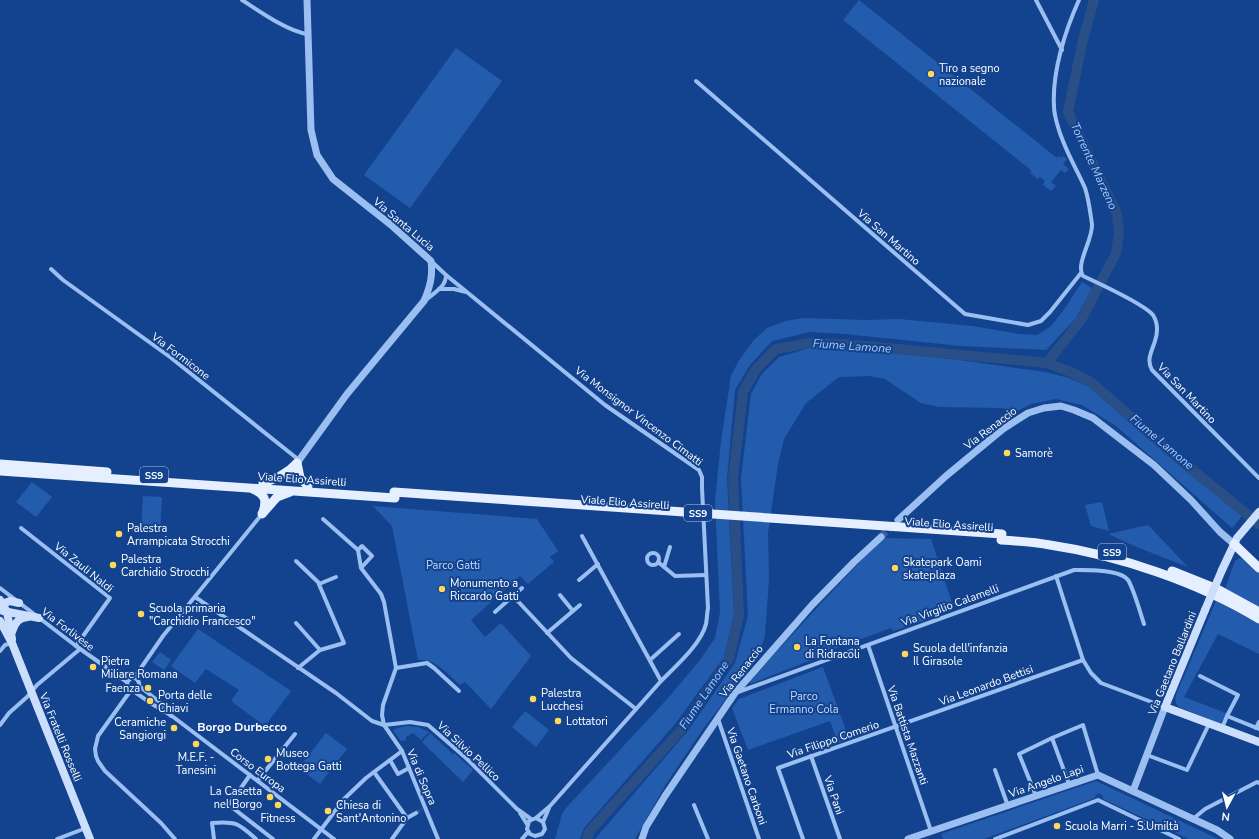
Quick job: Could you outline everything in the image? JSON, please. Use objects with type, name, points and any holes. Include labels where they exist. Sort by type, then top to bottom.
[{"type":"main road","points":[[263,483],[282,476],[290,471],[298,461]]},
{"type":"main road","points":[[298,461],[300,478],[308,486]]},
{"type":"main road","name":"Viale Elio Assirelli","points":[[0,464],[308,486],[394,495]]},
{"type":"main road","name":"Viale Elio Assirelli","points":[[0,471],[294,491],[394,495],[1002,537],[1051,539],[1130,556],[1217,589],[1259,612]]},
{"type":"main road","points":[[252,488],[260,492],[264,497],[265,506],[262,514]]},
{"type":"main road","points":[[262,514],[276,497],[294,491]]},
{"type":"main road","name":"Via Gaetano Ballardini","points":[[1165,708],[1222,570],[1236,541],[1259,512]]},
{"type":"main road","name":"Viale Elio Assirelli","points":[[1002,537],[1087,551],[1130,563],[1217,596],[1259,619]]},
{"type":"main road","points":[[1236,541],[1259,568]]},
{"type":"main road","points":[[2,607],[10,601],[19,603]]},
{"type":"main road","points":[[2,607],[29,617],[39,618]]},
{"type":"main road","name":"Via Fratelli Rosselli","points":[[2,607],[12,632],[12,644]]},
{"type":"main road","points":[[12,632],[20,619],[29,617]]},
{"type":"main road","name":"Via Fratelli Rosselli","points":[[0,620],[12,644],[87,828],[90,839]]},
{"type":"main road","points":[[1165,708],[1259,742]]},
{"type":"street","points":[[242,0],[300,33],[307,34]]},
{"type":"street","name":"Via Santa Lucia","points":[[298,461],[346,394],[424,302],[432,279],[431,260],[333,179],[317,155],[311,130],[307,0]]},
{"type":"street","points":[[1036,0],[1062,50]]},
{"type":"street","name":"Via San Martino","points":[[696,81],[828,197],[965,314],[1028,325],[1041,321],[1082,274],[1081,263],[1089,242],[1092,228],[1090,206],[1085,189],[1062,141],[1054,107],[1055,81],[1062,50],[1079,0]]},
{"type":"street","name":"Via Monsignor Vincenzo Cimatti","points":[[431,260],[446,275],[605,405],[699,470],[702,477],[708,608],[706,624],[697,642],[679,663],[661,681],[550,806],[536,818],[531,819]]},
{"type":"street","name":"Via Formicone","points":[[51,269],[63,280],[170,358],[298,461]]},
{"type":"street","name":"Via San Martino","points":[[1082,274],[1148,311],[1154,317],[1157,324],[1157,337],[1150,356],[1149,363],[1152,370],[1259,478]]},
{"type":"street","points":[[424,302],[444,284],[446,275]]},
{"type":"street","name":"Via Monsignor Vincenzo Cimatti","points":[[438,289],[454,289],[468,293]]},
{"type":"street","name":"Via Renaccio","points":[[898,520],[946,476],[1003,429],[1028,413],[1044,408],[1061,406],[1093,418],[1154,465],[1191,500],[1220,532],[1236,541]]},
{"type":"street","points":[[127,682],[131,678],[134,678],[163,636],[262,514]]},
{"type":"street","points":[[323,519],[358,550],[361,568],[381,594],[384,602],[396,668],[383,705],[382,715],[384,724]]},
{"type":"street","name":"Via Zauli Naldi","points":[[21,528],[110,598],[76,646]]},
{"type":"street","points":[[582,536],[661,681]]},
{"type":"street","name":"Via Renaccio","points":[[642,839],[646,827],[665,796],[735,693],[812,605],[881,537]]},
{"type":"street","points":[[358,550],[362,546],[372,556],[361,568]]},
{"type":"street","points":[[664,567],[670,547]]},
{"type":"street","points":[[296,561],[318,582],[344,643],[320,650],[298,668]]},
{"type":"street","points":[[658,562],[676,576],[706,575]]},
{"type":"street","points":[[579,580],[598,564]]},
{"type":"street","name":"Via Virgilio Calamelli","points":[[735,693],[1074,570],[1098,570],[1122,575],[1129,581],[1144,624]]},
{"type":"street","points":[[1056,576],[1083,660],[1091,673],[1101,683],[1165,708]]},
{"type":"street","points":[[319,584],[336,577]]},
{"type":"street","name":"Via Forlivese","points":[[0,588],[80,649],[127,682],[127,686],[146,700]]},
{"type":"street","points":[[495,612],[522,588]]},
{"type":"street","points":[[560,595],[574,611]]},
{"type":"street","points":[[513,596],[570,658],[636,710]]},
{"type":"street","name":"Via Silvio Pellico","points":[[195,597],[336,693],[372,721],[384,724],[410,722],[428,725],[466,758],[517,809],[531,819]]},
{"type":"street","points":[[547,633],[580,605]]},
{"type":"street","points":[[296,623],[320,650]]},
{"type":"street","points":[[650,660],[679,634]]},
{"type":"street","points":[[0,650],[5,645],[12,644]]},
{"type":"street","name":"Via Battista Mazzanti","points":[[868,645],[932,831]]},
{"type":"street","points":[[0,724],[31,692],[80,649]]},
{"type":"street","name":"Via Leonardo Bettisi","points":[[896,726],[1083,660]]},
{"type":"street","points":[[396,668],[427,663],[460,691]]},
{"type":"street","points":[[1200,676],[1238,695],[1222,728]]},
{"type":"street","points":[[134,678],[139,681],[139,686],[132,690],[98,736],[95,749],[96,756],[105,771],[175,839]]},
{"type":"street","name":"Corso Europa","points":[[139,686],[166,706],[172,716]]},
{"type":"street","name":"Corso Europa","points":[[152,704],[172,716],[230,757],[250,775],[334,839]]},
{"type":"street","name":"Via Gaetano Ballardini","points":[[1133,791],[1165,708]]},
{"type":"street","points":[[1227,716],[1258,728],[1259,722]]},
{"type":"street","name":"Via Gaetano Carboni","points":[[718,719],[759,839]]},
{"type":"street","name":"Via di Sopra","points":[[384,724],[402,751],[410,768],[423,808],[438,839]]},
{"type":"street","points":[[1147,755],[1187,770],[1209,724]]},
{"type":"street","name":"Via Filippo Comerio","points":[[803,839],[778,768],[896,726]]},
{"type":"street","points":[[1036,796],[1019,754],[1052,738],[1083,726],[1098,775]]},
{"type":"street","points":[[258,780],[295,734]]},
{"type":"street","points":[[1052,738],[1069,784]]},
{"type":"street","points":[[314,839],[344,799],[366,778],[402,751]]},
{"type":"street","name":"Via Pani","points":[[811,756],[840,839]]},
{"type":"street","points":[[390,760],[398,774],[410,768]]},
{"type":"street","points":[[995,770],[1008,806]]},
{"type":"street","points":[[374,772],[407,818]]},
{"type":"street","points":[[250,775],[229,805],[273,839]]},
{"type":"street","name":"Via Angelo Lapi","points":[[908,839],[1098,775],[1217,830],[1230,839]]},
{"type":"street","points":[[1193,819],[1212,806],[1257,782],[1259,783]]},
{"type":"street","points":[[995,839],[1098,800],[1179,839]]},
{"type":"street","points":[[694,805],[708,839]]},
{"type":"street","name":"Via Monsignor Vincenzo Cimatti","points":[[543,839],[542,834],[545,829],[543,822],[550,806]]},
{"type":"street","name":"Via Silvio Pellico","points":[[517,809],[527,824]]},
{"type":"street","points":[[392,839],[407,818],[416,813]]},
{"type":"street","points":[[536,818],[543,822]]},
{"type":"street","points":[[522,839],[528,832],[527,824],[531,819]]},
{"type":"street","points":[[214,839],[212,823],[230,822],[240,825],[256,839]]},
{"type":"street","points":[[56,839],[87,828]]},
{"type":"street","points":[[528,832],[535,836],[542,834]]},
{"type":"green space","name":"Tiro a segno nazionale","points":[[859,0],[1057,158],[1059,156],[1061,158],[1063,156],[1067,159],[1063,164],[1069,169],[1065,173],[1061,170],[1051,182],[1056,186],[1051,191],[1043,185],[1045,181],[1040,177],[1038,179],[1030,173],[1032,171],[843,20]]},
{"type":"green space","points":[[456,48],[502,81],[410,208],[364,175]]},
{"type":"green space","points":[[1082,282],[1092,288],[1076,318],[1046,350],[961,346],[845,334],[810,332],[772,341],[750,365],[735,390],[727,478],[734,614],[724,657],[675,724],[584,828],[580,839],[555,839],[562,814],[566,808],[669,697],[700,660],[715,638],[720,612],[715,501],[721,441],[731,376],[738,362],[753,341],[767,328],[786,321],[804,318],[866,320],[899,319],[973,326],[1019,334],[1037,335],[1051,326]]},
{"type":"green space","points":[[810,348],[844,348],[959,360],[1045,372],[1069,378],[1089,387],[1176,463],[1242,516],[1232,528],[1116,426],[1082,405],[1056,399],[1031,404],[1017,411],[1001,408],[939,407],[921,403],[885,379],[870,376],[839,377],[806,403],[784,439],[778,464],[768,533],[769,579],[765,635],[760,653],[701,732],[666,784],[635,839],[595,839],[687,732],[735,663],[748,616],[741,478],[751,394],[762,374],[779,357]]},
{"type":"green space","points":[[32,482],[52,497],[36,517],[16,502]]},
{"type":"green space","points":[[143,496],[162,497],[160,533],[141,532]]},
{"type":"green space","points":[[1102,502],[1109,531],[1091,526],[1085,505]]},
{"type":"green space","name":"Parco Gatti","points":[[373,506],[537,519],[558,551],[550,557],[554,562],[528,584],[520,576],[471,620],[485,637],[501,623],[531,656],[491,709],[465,682],[460,685],[436,664],[424,660],[418,660],[392,526]]},
{"type":"green space","points":[[1148,525],[1188,567],[1108,534]]},
{"type":"green space","points":[[882,538],[931,539],[953,606],[923,618],[923,621],[893,631],[891,628],[823,653],[822,656],[750,684],[750,680]]},
{"type":"green space","points":[[1240,558],[1246,560],[1259,572],[1259,607],[1225,589],[1235,561]]},
{"type":"green space","points":[[1216,601],[1259,624],[1259,654],[1218,634],[1184,697],[1226,713],[1221,724],[1179,707],[1175,700]]},
{"type":"green space","points":[[198,629],[291,691],[265,726],[231,701],[239,690],[206,669],[195,683],[171,666]]},
{"type":"green space","points":[[160,652],[171,660],[164,670],[152,662]]},
{"type":"green space","name":"Parco Ermanno Cola","points":[[823,667],[849,739],[838,743],[830,721],[748,750],[732,708],[739,699]]},
{"type":"green space","points":[[525,711],[549,730],[536,747],[512,727]]},
{"type":"green space","points":[[407,726],[418,727],[429,732],[421,740],[413,733],[406,737],[406,740],[401,741],[393,730]]},
{"type":"green space","points":[[326,733],[347,749],[320,784],[299,768]]},
{"type":"green space","points":[[430,733],[452,753],[450,756],[454,753],[473,770],[463,782],[422,742]]},
{"type":"green space","points":[[1096,781],[1218,839],[1188,839],[1171,830],[1171,826],[1165,824],[1163,827],[1103,799],[1103,796],[1099,793],[1095,796],[1095,798],[984,839],[943,839],[941,834]]},
{"type":"waterway","name":"Torrente Marzeno","points":[[1047,363],[1081,320],[1116,253],[1119,233],[1117,214],[1068,112],[1082,44],[1094,0]]},
{"type":"waterway","name":"Fiume Lamone","points":[[587,839],[589,832],[682,729],[729,659],[739,615],[733,478],[743,392],[756,369],[776,349],[810,343],[844,344],[1047,363],[1071,372],[1092,383],[1179,459],[1259,524]]},
{"type":"tunnel","points":[[881,537],[894,524]]},
{"type":"tunnel","points":[[416,813],[422,809]]},
{"type":"place","name":"Tiro a segno nazionale","points":[[931,74]]},
{"type":"place","name":"Samorè","points":[[1007,453]]},
{"type":"place","name":"Palestra Arrampicata Strocchi","points":[[119,534]]},
{"type":"place","name":"Palestra Carchidio Strocchi","points":[[113,565]]},
{"type":"place","name":"Skatepark Oami skateplaza","points":[[895,568]]},
{"type":"place","name":"Monumento a Riccardo Gatti","points":[[442,589]]},
{"type":"place","name":"Scuola primaria \"Carchidio Francesco\"","points":[[141,614]]},
{"type":"place","name":"La Fontana di Ridracoli","points":[[797,647]]},
{"type":"place","name":"Scuola dell'infanzia Il Girasole","points":[[905,654]]},
{"type":"place","name":"Pietra Miliare Romana","points":[[93,667]]},
{"type":"place","name":"Faenza","points":[[148,688]]},
{"type":"place","name":"Palestra Lucchesi","points":[[533,699]]},
{"type":"place","name":"Porta delle Chiavi","points":[[150,701]]},
{"type":"place","name":"Lottatori","points":[[558,721]]},
{"type":"place","name":"Ceramiche Sangiorgi","points":[[174,728]]},
{"type":"place","name":"M.E.F. - Tanesini","points":[[196,744]]},
{"type":"place","name":"Museo Bottega Gatti","points":[[268,759]]},
{"type":"place","name":"La Casetta nel Borgo","points":[[270,797]]},
{"type":"place","name":"Fitness","points":[[278,805]]},
{"type":"place","name":"Chiesa di Sant'Antonino","points":[[328,811]]},
{"type":"place","name":"Scuola Marri - S.Umiltà","points":[[1057,826]]},
{"type":"district","name":"Borgo Durbecco","points":[[242,727]]}]
